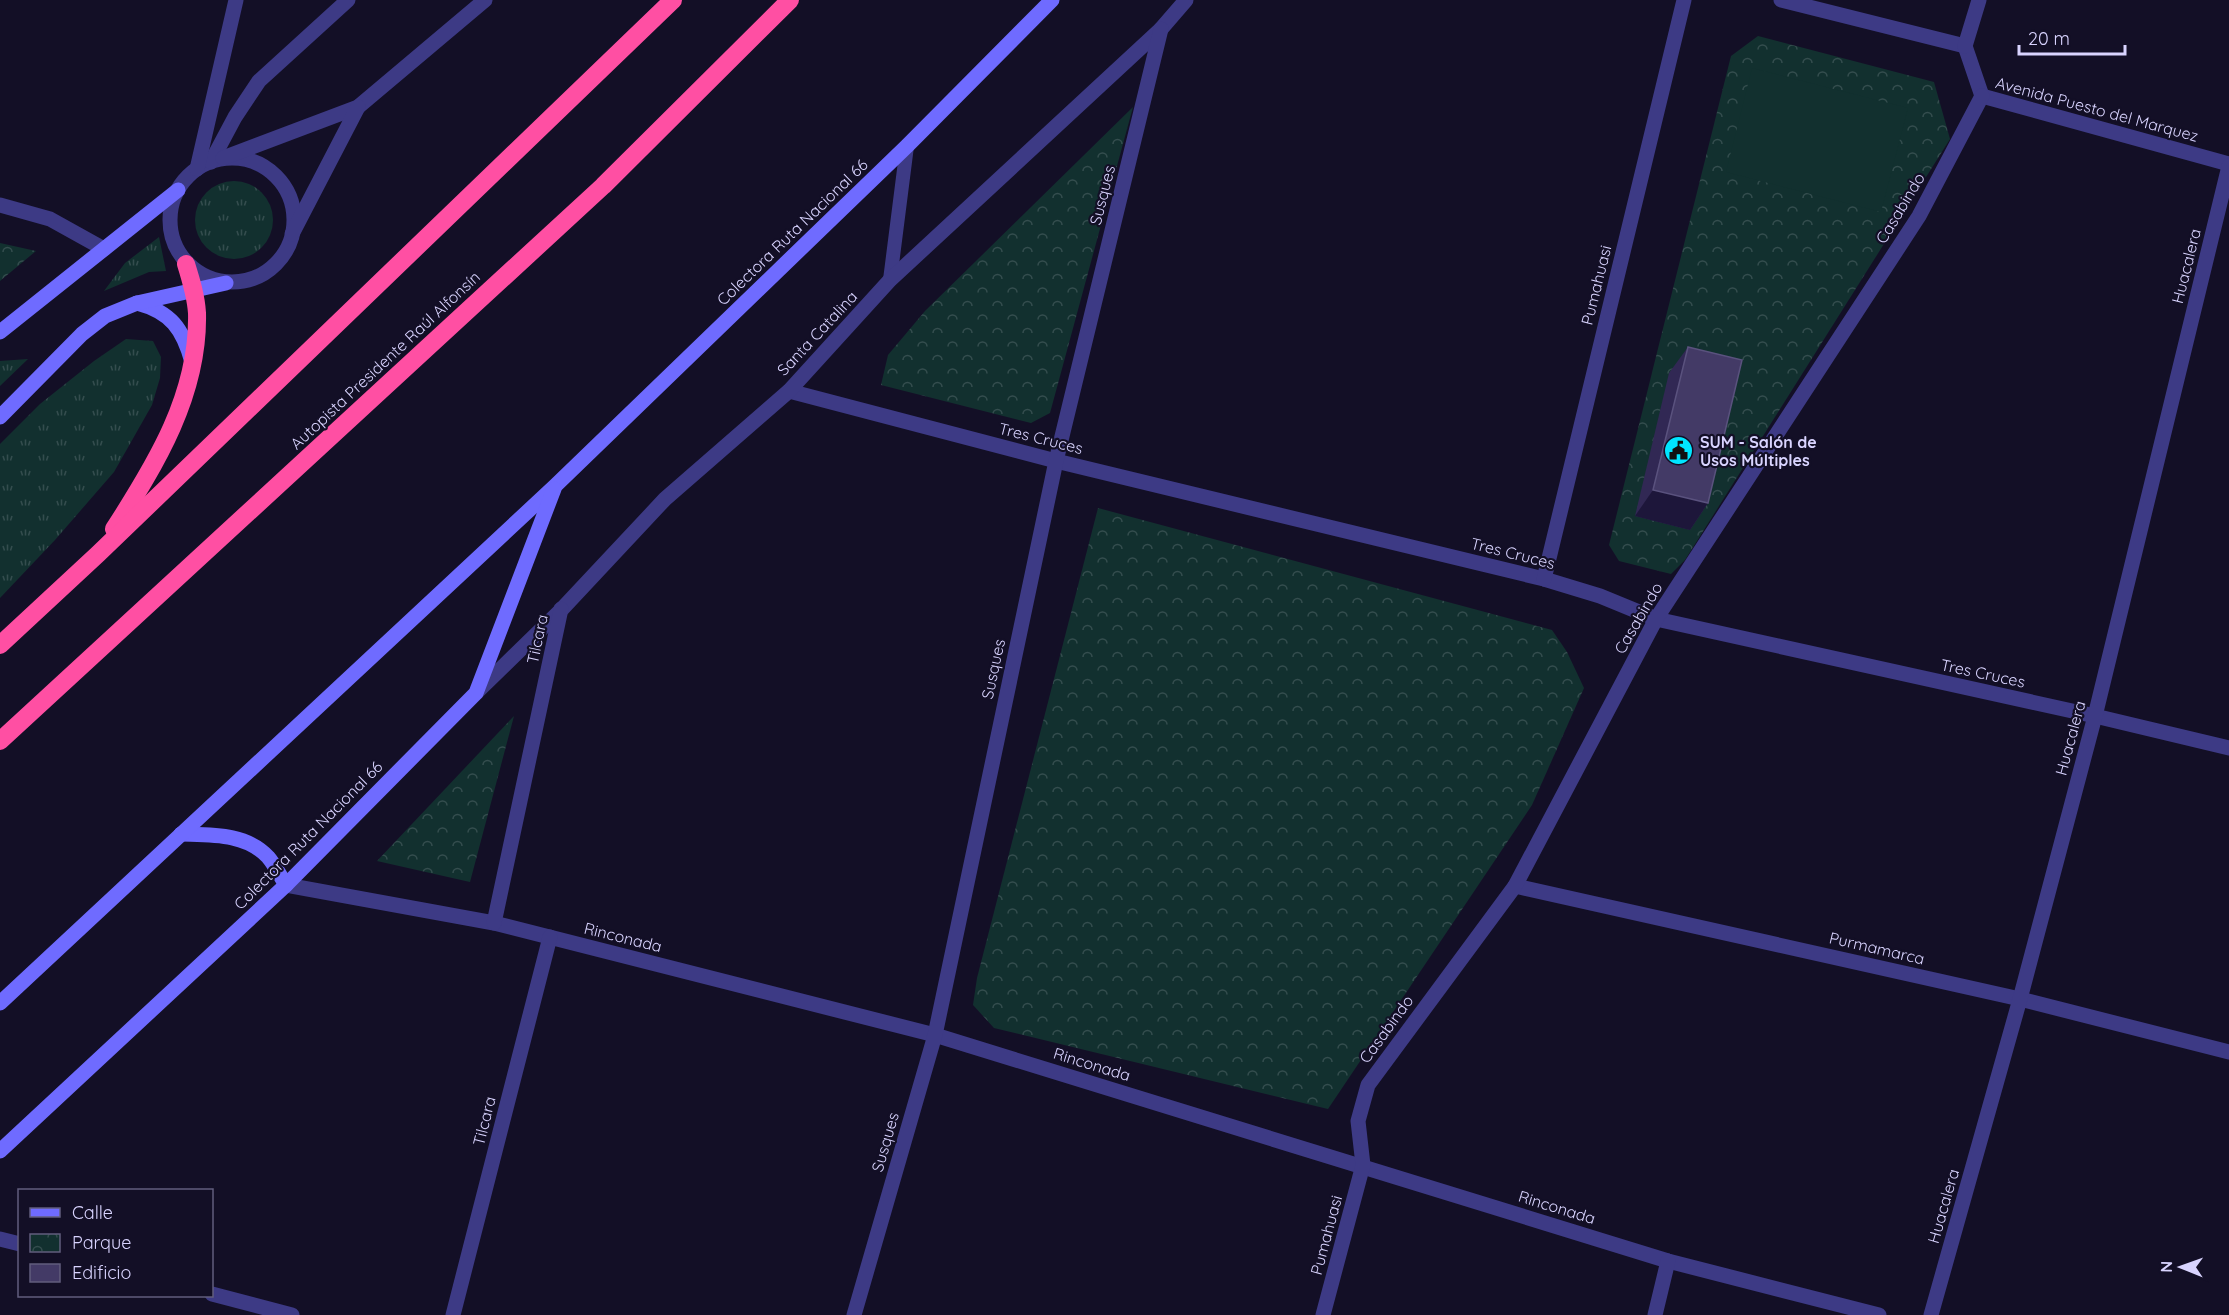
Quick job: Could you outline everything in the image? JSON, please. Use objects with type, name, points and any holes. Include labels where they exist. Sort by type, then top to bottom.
[{"type":"highway","points":[[0,645],[98,554],[673,0]]},
{"type":"highway","name":"Autopista Presidente Raúl Alfonsín","points":[[0,741],[603,186],[790,0]]},
{"type":"highway","points":[[98,554],[155,463],[178,416],[192,364],[197,312],[194,289],[186,264]]},
{"type":"main road","name":"Colectora Ruta Nacional 66","points":[[0,1003],[555,486],[907,146],[1052,0]]},
{"type":"main road","points":[[0,333],[178,189]]},
{"type":"main road","points":[[0,417],[82,334],[105,316],[137,303],[226,283]]},
{"type":"main road","points":[[137,303],[153,307],[168,317],[180,330],[188,346],[192,364]]},
{"type":"main road","name":"Colectora Ruta Nacional 66","points":[[0,1151],[286,885],[476,693],[555,486]]},
{"type":"main road","points":[[181,834],[211,835],[244,840],[268,857],[286,885]]},
{"type":"street","points":[[210,163],[236,0]]},
{"type":"street","points":[[210,163],[235,117],[259,81],[348,0]]},
{"type":"street","points":[[358,107],[292,234],[286,251],[275,265],[261,276],[244,282],[226,283],[205,277],[186,264],[173,241],[170,228],[170,215],[178,189],[186,178],[210,163],[358,107],[485,0]]},
{"type":"street","name":"Santa Catalina","points":[[476,693],[562,609],[665,499],[789,391],[890,280],[1161,29],[1186,0]]},
{"type":"street","name":"Pumahuasi","points":[[1544,579],[1684,0]]},
{"type":"street","points":[[1781,0],[1965,46],[1979,0]]},
{"type":"street","name":"Susques","points":[[854,1315],[934,1035],[1056,461],[1161,29]]},
{"type":"street","name":"Avenida Puesto del Marquez","points":[[1965,46],[1982,96],[2229,165]]},
{"type":"street","name":"Casabindo","points":[[1363,1165],[1358,1121],[1368,1085],[1515,886],[1656,619],[1919,216],[1982,96]]},
{"type":"street","points":[[210,163],[247,160],[258,164],[278,178],[293,210],[292,234]]},
{"type":"street","name":"Huacalera","points":[[1931,1315],[2020,999],[2095,717],[2229,165]]},
{"type":"street","points":[[0,205],[50,219],[104,249]]},
{"type":"street","name":"Tres Cruces","points":[[789,391],[1056,461],[1544,579],[1600,596],[1656,619],[2229,748]]},
{"type":"street","name":"Tilcara","points":[[494,923],[562,609]]},
{"type":"street","name":"Rinconada","points":[[286,885],[494,923],[934,1035],[1363,1165],[1668,1261],[1879,1315]]},
{"type":"street","name":"Purmamarca","points":[[1515,886],[2020,999],[2229,1052]]},
{"type":"street","name":"Tilcara","points":[[453,1315],[550,937]]},
{"type":"street","name":"Pumahuasi","points":[[1323,1315],[1363,1165]]},
{"type":"street","points":[[0,1239],[18,1244]]},
{"type":"street","points":[[1655,1315],[1668,1261]]},
{"type":"street","points":[[213,1294],[292,1315]]},
{"type":"lane","points":[[890,280],[907,146]]},
{"type":"green space","points":[[1758,36],[1934,82],[1950,139],[1685,560],[1671,574],[1619,561],[1609,545],[1731,56]]},
{"type":"green space","points":[[1752,68],[1908,108],[1881,212],[1726,172]]},
{"type":"green space","points":[[1133,107],[1050,413],[1031,423],[881,385],[888,355],[925,311]]},
{"type":"green space","points":[[226,181],[242,181],[256,187],[267,198],[273,212],[273,228],[267,242],[256,253],[242,259],[226,259],[212,253],[201,242],[195,228],[195,212],[201,198],[212,187]]},
{"type":"green space","points":[[159,237],[166,271],[149,272],[104,291],[125,263]]},
{"type":"green space","points":[[0,243],[36,251],[0,281]]},
{"type":"green space","points":[[126,339],[153,341],[161,357],[160,378],[152,405],[114,472],[55,540],[0,598],[0,444],[40,404]]},
{"type":"green space","points":[[28,359],[0,386],[0,361]]},
{"type":"green space","points":[[1098,508],[1552,630],[1567,652],[1584,688],[1532,805],[1328,1109],[994,1028],[973,1005],[977,978]]},
{"type":"green space","points":[[514,716],[470,882],[377,861]]},
{"type":"building","name":"SUM - Salón de Usos Múltiples","points":[[1688,347],[1742,360],[1708,503],[1653,490]]},
{"type":"place","name":"SUM - Salón de Usos Múltiples","points":[[1679,451]]}]
